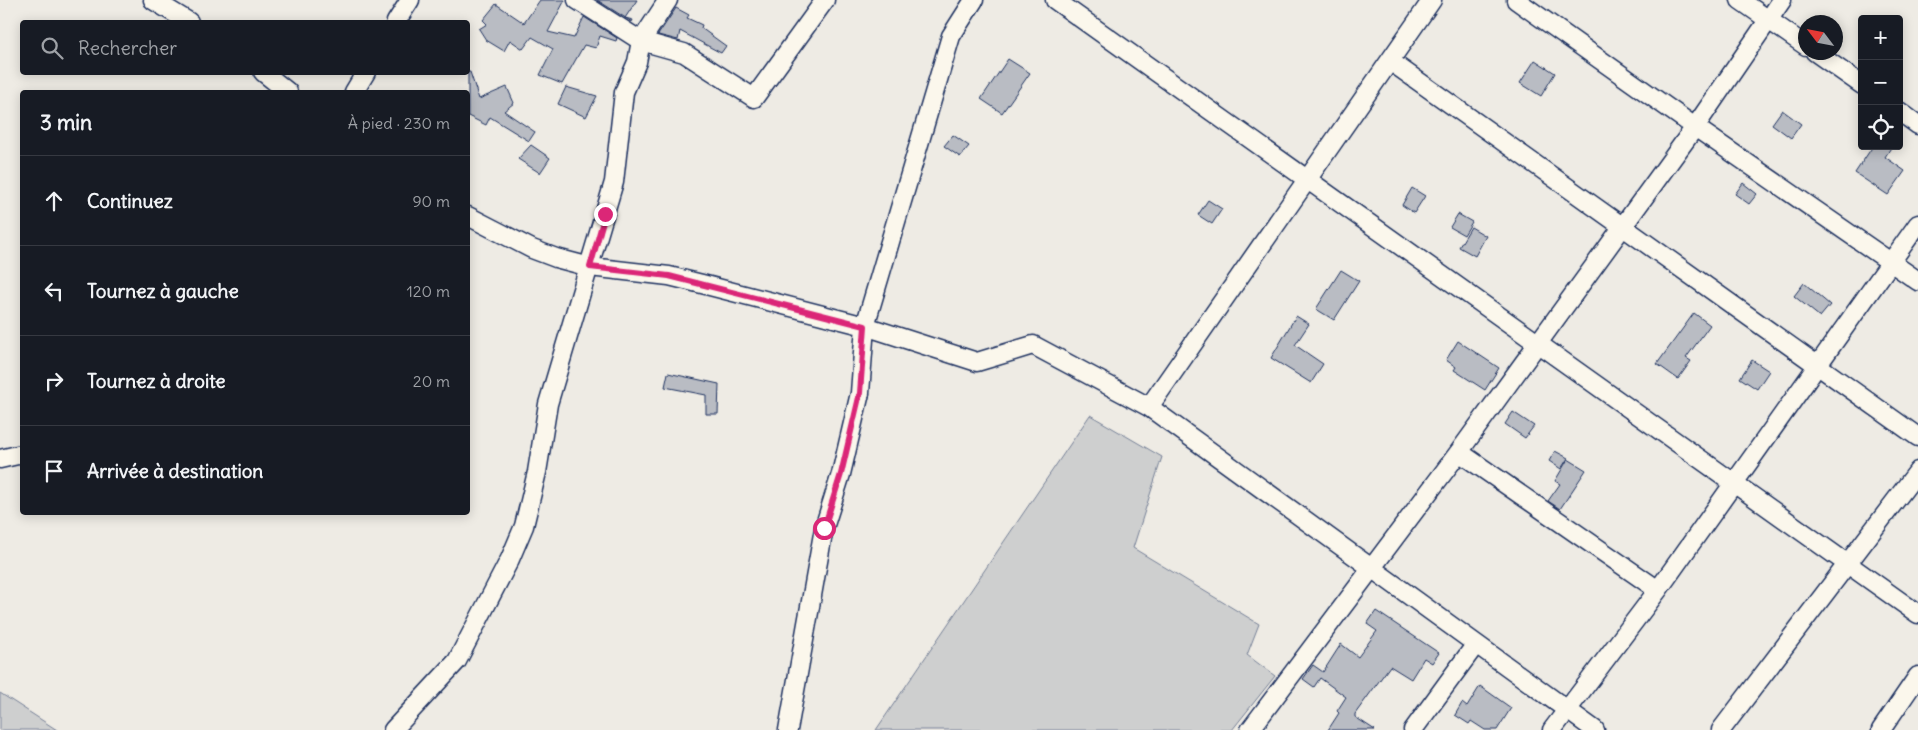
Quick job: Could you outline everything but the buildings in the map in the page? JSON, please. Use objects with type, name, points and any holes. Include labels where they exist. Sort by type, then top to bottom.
[{"type":"street","points":[[153,0],[186,20]]},
{"type":"street","points":[[397,20],[410,0]]},
{"type":"street","points":[[577,0],[641,41],[684,53],[754,98],[825,0]]},
{"type":"street","points":[[393,730],[457,661],[510,559],[524,526],[533,490],[550,395],[614,182],[624,92],[637,62],[641,41],[668,0]]},
{"type":"street","points":[[788,730],[824,528],[841,474],[860,393],[865,326],[951,36],[974,0]]},
{"type":"street","points":[[1055,0],[1918,614]]},
{"type":"street","points":[[1149,408],[1432,0]]},
{"type":"street","points":[[1516,0],[1695,127],[1918,281]]},
{"type":"street","points":[[1740,0],[1798,40]]},
{"type":"street","points":[[1260,727],[1371,568],[1460,452],[1695,127],[1782,0]]},
{"type":"street","points":[[1826,60],[1858,82]]},
{"type":"street","points":[[1390,61],[1918,437]]},
{"type":"street","points":[[267,75],[286,90]]},
{"type":"street","points":[[355,90],[364,75]]},
{"type":"street","points":[[1903,114],[1918,124]]},
{"type":"street","points":[[470,217],[532,249],[590,267],[669,276],[865,326],[977,362],[1033,345],[1149,408],[1595,730]]},
{"type":"street","points":[[1552,730],[1658,590],[1918,224]]},
{"type":"street","points":[[1460,452],[1658,590]]},
{"type":"street","points":[[0,459],[20,454]]},
{"type":"street","points":[[1721,730],[1918,471]]},
{"type":"street","points":[[1412,730],[1476,644]]},
{"type":"street","points":[[1881,730],[1918,676]]},
{"type":"shaded area","points":[[1090,415],[1162,457],[1133,548],[1259,624],[1247,655],[1275,676],[1232,730],[876,730]]},
{"type":"shaded area","points":[[0,693],[57,730],[0,730]]},
{"type":"route","points":[[605,214],[590,267],[669,276],[865,326],[860,393],[841,474],[824,528]]}]
